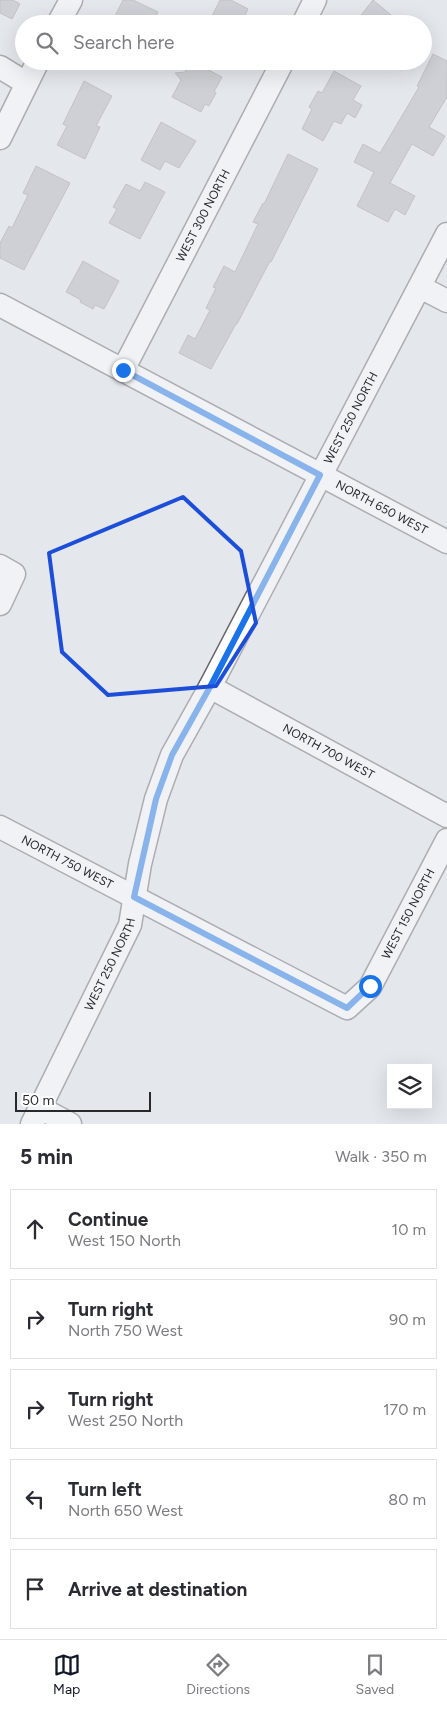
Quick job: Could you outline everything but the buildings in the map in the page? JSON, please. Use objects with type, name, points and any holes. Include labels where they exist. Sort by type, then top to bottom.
[{"type":"street","points":[[63,15],[71,0]]},
{"type":"street","points":[[308,15],[315,0]]},
{"type":"street","points":[[0,67],[26,82]]},
{"type":"street","points":[[0,138],[33,70]]},
{"type":"street","name":"WEST 300 NORTH","points":[[123,370],[279,70]]},
{"type":"street","name":"WEST 250 NORTH","points":[[36,1116],[130,924],[134,897],[156,799],[172,755],[210,687],[447,234]]},
{"type":"street","points":[[420,287],[447,301]]},
{"type":"street","name":"NORTH 650 WEST","points":[[0,305],[447,542]]},
{"type":"street","points":[[0,604],[7,570]]},
{"type":"street","name":"NORTH 700 WEST","points":[[210,687],[447,816]]},
{"type":"street","name":"NORTH 750 WEST","points":[[0,827],[347,1008]]},
{"type":"street","name":"WEST 150 NORTH","points":[[347,1008],[370,986],[447,840]]},
{"type":"street","points":[[36,1116],[70,1124]]},
{"type":"highlighted area","points":[[183,497],[241,551],[256,623],[216,686],[108,695],[62,652],[49,553]]},
{"type":"route","points":[[123,370],[320,475],[210,687],[172,755],[156,799],[134,897],[347,1008],[370,986]]}]
